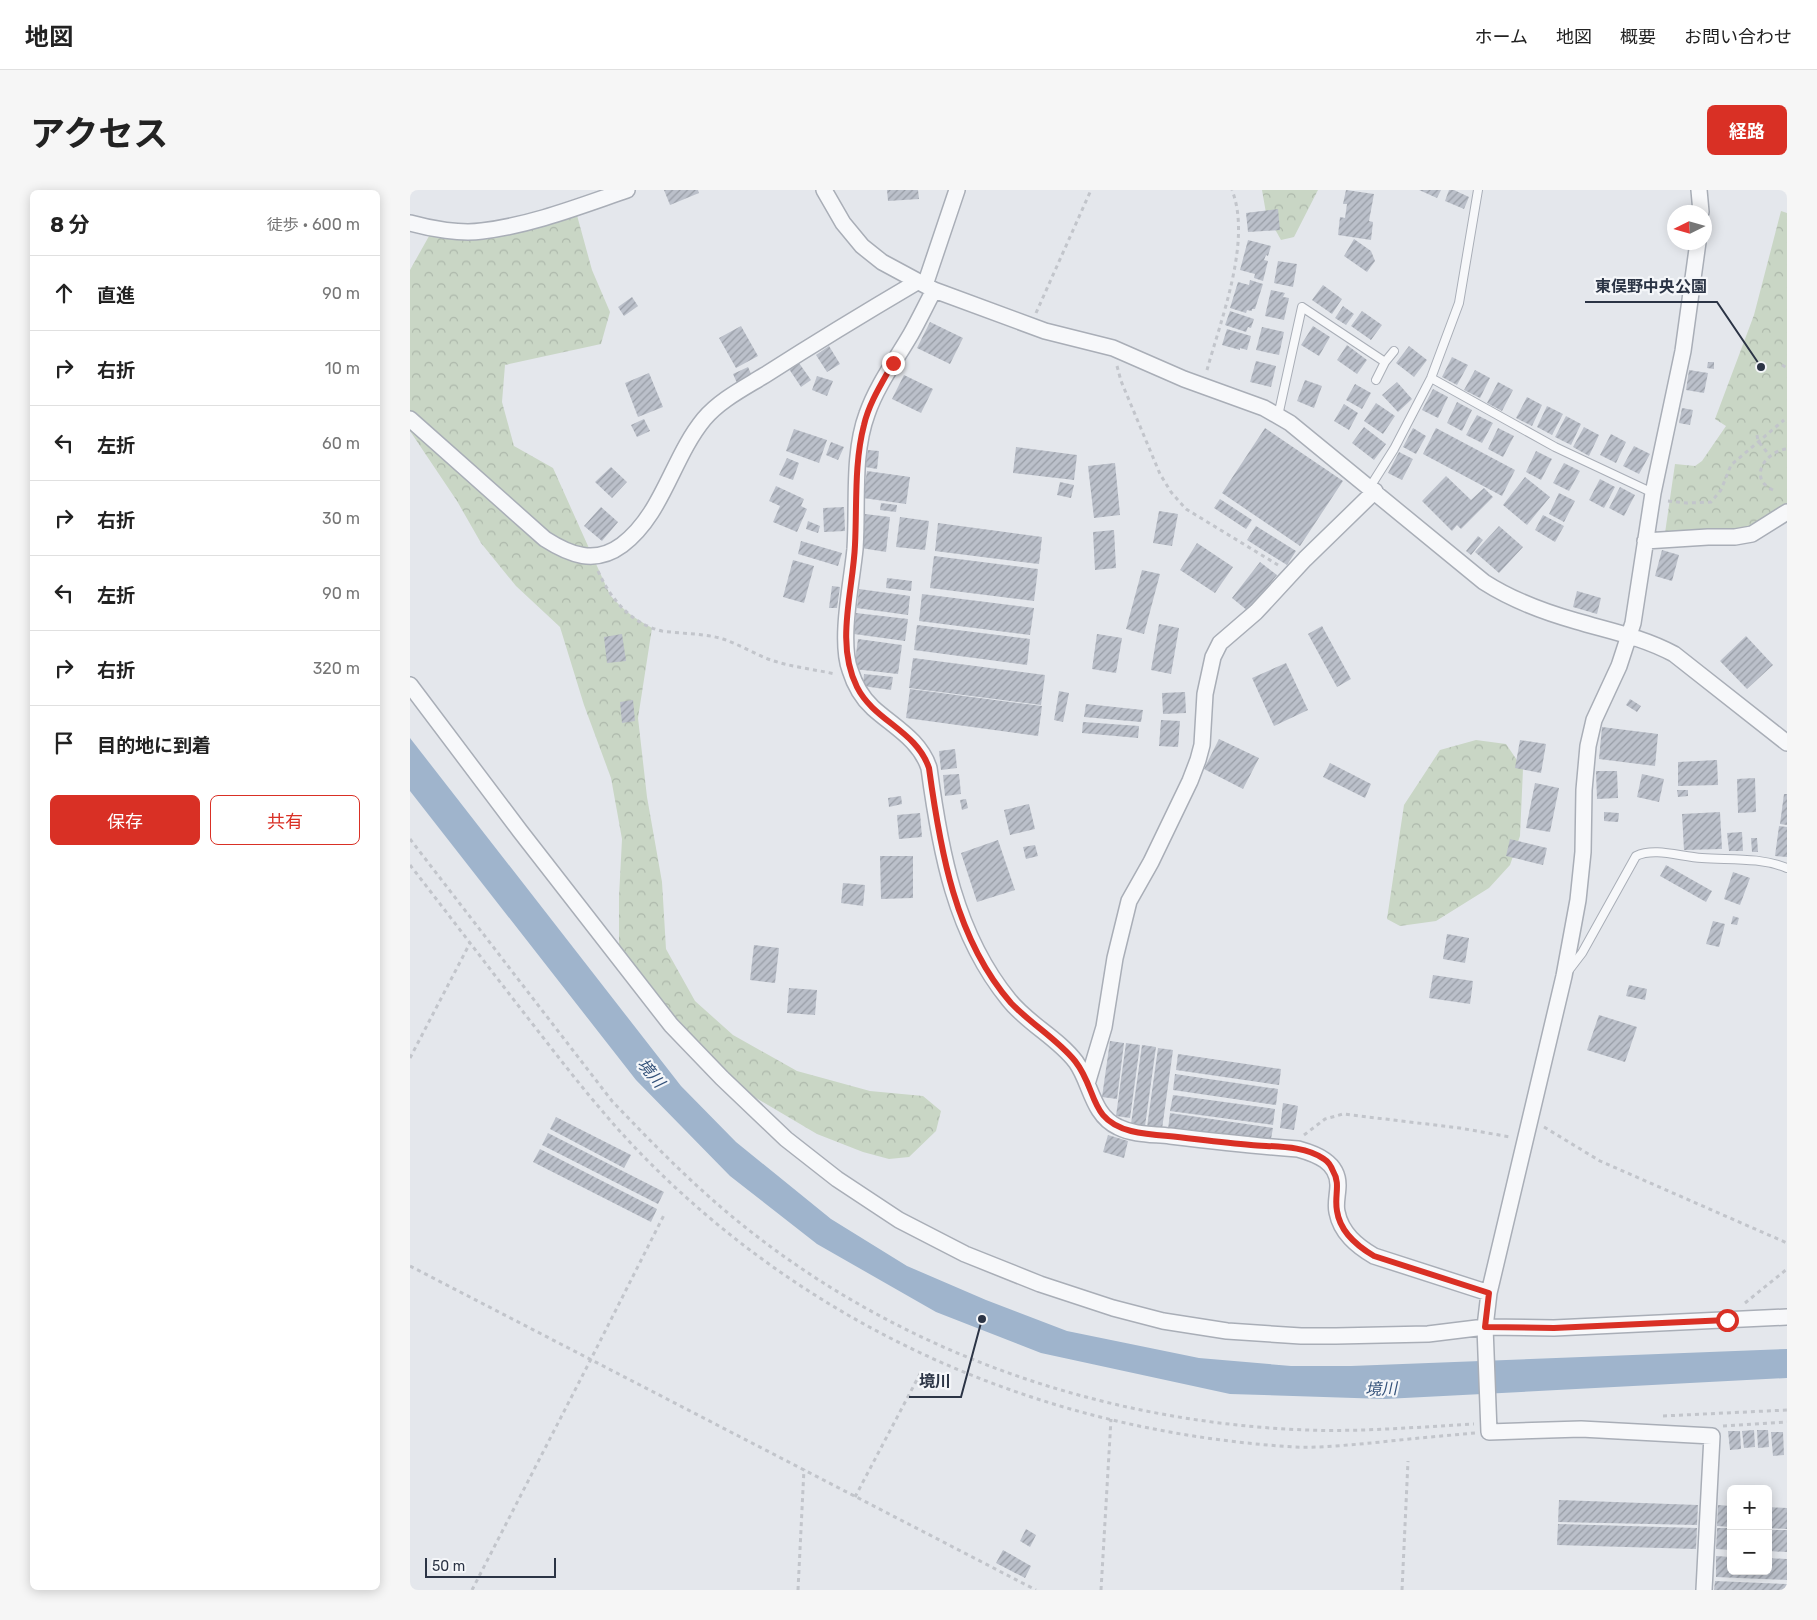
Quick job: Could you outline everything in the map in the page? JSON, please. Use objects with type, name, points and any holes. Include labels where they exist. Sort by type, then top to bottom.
[{"type":"street","points":[[410,223],[433,229],[481,232],[527,222],[627,190]]},
{"type":"street","points":[[824,190],[844,224],[862,246],[882,262],[925,286],[1045,331],[1113,348],[1202,385],[1264,408],[1290,423],[1484,582],[1522,602],[1575,621],[1628,634],[1655,644],[1674,654],[1787,743]]},
{"type":"street","points":[[957,190],[925,286],[912,334],[873,400],[863,426],[860,446],[855,548],[846,639],[849,668],[858,689],[872,707],[906,735],[925,755],[929,768],[943,853],[954,894],[967,931],[983,963],[1010,1002],[1076,1062],[1097,1108],[1105,1119],[1118,1127],[1146,1135],[1310,1152],[1324,1159],[1337,1177],[1336,1212],[1350,1238],[1360,1248],[1374,1256],[1489,1293]]},
{"type":"street","points":[[1699,190],[1700,205]]},
{"type":"street","points":[[1697,250],[1683,351],[1653,496],[1632,623],[1619,666],[1594,720],[1588,746],[1584,790],[1583,852],[1578,900],[1564,976],[1489,1293],[1485,1332],[1488,1425],[1712,1436],[1704,1590]]},
{"type":"street","points":[[410,420],[545,539],[560,549],[574,554],[592,557],[601,556],[622,545],[647,518],[704,418],[718,406],[775,368],[925,286]]},
{"type":"street","points":[[1087,1084],[1104,1027],[1111,980],[1127,908],[1190,781],[1198,760],[1202,745],[1206,694],[1213,657],[1220,643],[1256,612],[1372,489]]},
{"type":"street","points":[[1645,541],[1735,537],[1752,534],[1787,512]]},
{"type":"street","points":[[410,684],[508,816],[671,1026],[786,1139],[837,1179],[899,1220],[965,1254],[1040,1284],[1113,1308],[1163,1322],[1226,1331],[1301,1336],[1428,1334],[1787,1317]]},
{"type":"lane","points":[[1372,489],[1431,378],[1459,303],[1478,190]]},
{"type":"lane","points":[[1278,416],[1302,306],[1385,362]]},
{"type":"lane","points":[[1376,380],[1385,362],[1394,351]]},
{"type":"lane","points":[[1431,378],[1556,447],[1653,496]]},
{"type":"lane","points":[[1564,976],[1582,953],[1636,856],[1644,852],[1765,862],[1787,868]]},
{"type":"path","points":[[1032,326],[1091,190]]},
{"type":"path","points":[[1202,385],[1233,275],[1238,248],[1239,224],[1236,200],[1232,190]]},
{"type":"path","points":[[1113,348],[1120,381],[1160,474],[1171,492],[1186,509],[1292,573]]},
{"type":"path","points":[[1782,365],[1787,368]]},
{"type":"path","points":[[1653,496],[1687,503],[1710,502],[1721,490],[1731,465],[1784,420]]},
{"type":"path","points":[[1757,435],[1758,441],[1770,456]]},
{"type":"path","points":[[1773,490],[1762,482],[1760,472],[1763,463],[1779,450],[1787,449]]},
{"type":"path","points":[[592,557],[610,595],[619,606],[652,628],[722,639],[770,660],[853,678]]},
{"type":"path","points":[[410,865],[575,1079],[623,1134],[698,1209],[750,1252],[810,1292],[895,1342],[935,1361],[1044,1401],[1111,1419],[1172,1432],[1298,1447],[1350,1444],[1488,1425]]},
{"type":"path","points":[[410,1058],[470,943]]},
{"type":"path","points":[[1283,1148],[1325,1119],[1343,1114],[1460,1128],[1525,1139]]},
{"type":"path","points":[[1531,1119],[1600,1161],[1787,1243]]},
{"type":"path","points":[[472,1590],[665,1213]]},
{"type":"path","points":[[410,1266],[1036,1590]]},
{"type":"path","points":[[1727,1320],[1787,1269]]},
{"type":"path","points":[[855,1497],[920,1372]]},
{"type":"path","points":[[1101,1590],[1111,1419]]},
{"type":"path","points":[[1712,1436],[1720,1426],[1787,1422]]},
{"type":"path","points":[[1402,1590],[1408,1461]]},
{"type":"path","points":[[798,1590],[804,1469]]},
{"type":"green space","points":[[1262,190],[1318,190],[1294,237],[1281,240],[1266,213]]},
{"type":"green space","points":[[575,208],[592,270],[610,312],[601,344],[505,365],[502,402],[514,446],[553,468],[610,595],[629,613],[652,628],[638,718],[647,797],[662,882],[666,949],[695,1001],[733,1035],[797,1071],[870,1091],[923,1096],[941,1111],[936,1131],[909,1157],[889,1159],[863,1152],[817,1134],[722,1078],[619,958],[619,897],[622,839],[611,778],[584,705],[560,627],[516,586],[481,543],[457,501],[410,431],[410,270],[433,229],[481,232]]},
{"type":"green space","points":[[1781,211],[1787,213],[1787,512],[1764,528],[1664,540],[1675,464],[1695,466],[1702,461],[1726,426],[1715,419],[1754,315]]},
{"type":"green space","points":[[1476,740],[1506,744],[1523,769],[1520,836],[1510,865],[1489,888],[1436,921],[1400,926],[1387,919],[1404,805],[1440,750]]},
{"type":"water","points":[[410,738],[681,1086],[736,1142],[831,1219],[907,1266],[986,1300],[1067,1331],[1199,1358],[1291,1366],[1351,1366],[1787,1349],[1787,1378],[1385,1399],[1230,1394],[1041,1353],[936,1312],[817,1244],[730,1176],[636,1080],[410,791]]},
{"type":"building","points":[[664,190],[698,190],[699,193],[670,205]]},
{"type":"building","points":[[887,190],[918,190],[919,199],[888,201]]},
{"type":"building","points":[[1346,190],[1374,194],[1369,221],[1373,222],[1371,240],[1338,235],[1340,217],[1345,218],[1347,204],[1343,204]]},
{"type":"building","points":[[1419,190],[1441,190],[1437,198]]},
{"type":"building","points":[[1449,190],[1454,190],[1469,197],[1464,209],[1445,201]]},
{"type":"building","points":[[1278,209],[1280,230],[1248,232],[1246,213]]},
{"type":"building","points":[[1354,239],[1371,251],[1375,261],[1367,272],[1344,256]]},
{"type":"building","points":[[1248,240],[1271,246],[1268,256],[1266,255],[1264,260],[1268,261],[1263,281],[1254,278],[1255,274],[1240,270]]},
{"type":"building","points":[[1278,261],[1297,264],[1293,287],[1274,283]]},
{"type":"building","points":[[1250,280],[1263,284],[1255,309],[1252,309],[1252,311],[1247,310],[1246,313],[1230,308],[1238,282],[1249,285]]},
{"type":"building","points":[[1323,285],[1342,299],[1332,314],[1312,300]]},
{"type":"building","points":[[1271,290],[1285,293],[1283,297],[1289,298],[1284,320],[1265,316]]},
{"type":"building","points":[[632,297],[638,306],[624,316],[618,307]]},
{"type":"building","points":[[1343,306],[1354,314],[1346,325],[1335,318]]},
{"type":"building","points":[[1230,311],[1254,319],[1251,328],[1248,327],[1246,332],[1225,325]]},
{"type":"building","points":[[1362,311],[1382,325],[1371,340],[1351,326]]},
{"type":"building","points":[[930,322],[963,338],[950,364],[917,348]]},
{"type":"building","points":[[741,326],[758,356],[736,368],[719,338]]},
{"type":"building","points":[[1313,326],[1330,337],[1319,356],[1301,345]]},
{"type":"building","points":[[1262,327],[1284,332],[1279,355],[1256,350]]},
{"type":"building","points":[[1227,329],[1251,336],[1247,350],[1222,345]]},
{"type":"building","points":[[1347,345],[1367,360],[1357,374],[1337,360]]},
{"type":"building","points":[[829,346],[840,364],[827,372],[816,355]]},
{"type":"building","points":[[1409,346],[1427,360],[1414,377],[1396,363]]},
{"type":"building","points":[[1452,357],[1468,365],[1457,385],[1442,377]]},
{"type":"building","points":[[1256,361],[1276,366],[1271,387],[1250,382]]},
{"type":"building","points":[[1708,362],[1714,362],[1714,369],[1707,368]]},
{"type":"building","points":[[799,363],[811,380],[801,387],[789,369]]},
{"type":"building","points":[[748,367],[752,376],[737,383],[733,374]]},
{"type":"building","points":[[1475,370],[1490,378],[1480,398],[1464,390]]},
{"type":"building","points":[[1689,370],[1708,373],[1704,393],[1686,390]]},
{"type":"building","points":[[649,373],[663,407],[638,417],[625,383]]},
{"type":"building","points":[[904,375],[933,389],[921,413],[892,399]]},
{"type":"building","points":[[817,376],[833,381],[827,396],[812,390]]},
{"type":"building","points":[[1305,380],[1322,386],[1314,408],[1297,401]]},
{"type":"building","points":[[1397,382],[1412,399],[1398,412],[1382,395]]},
{"type":"building","points":[[1498,382],[1513,390],[1502,411],[1487,403]]},
{"type":"building","points":[[1355,384],[1371,393],[1362,409],[1346,400]]},
{"type":"building","points":[[1433,389],[1448,397],[1438,418],[1422,410]]},
{"type":"building","points":[[1527,397],[1542,405],[1532,426],[1516,418]]},
{"type":"building","points":[[1457,402],[1472,410],[1462,431],[1447,423]]},
{"type":"building","points":[[1376,403],[1395,416],[1383,434],[1364,421]]},
{"type":"building","points":[[1344,404],[1358,413],[1349,430],[1334,421]]},
{"type":"building","points":[[1547,406],[1563,414],[1552,435],[1537,427]]},
{"type":"building","points":[[1682,408],[1693,410],[1690,425],[1679,423]]},
{"type":"building","points":[[1477,415],[1493,423],[1482,443],[1466,435]]},
{"type":"building","points":[[1566,416],[1581,424],[1571,445],[1555,437]]},
{"type":"building","points":[[644,419],[650,431],[637,437],[631,425]]},
{"type":"building","points":[[1364,427],[1386,444],[1374,460],[1352,443]]},
{"type":"building","points":[[1584,427],[1599,435],[1589,456],[1573,447]]},
{"type":"building","points":[[1265,428],[1343,481],[1300,546],[1222,493]]},
{"type":"building","points":[[1413,428],[1426,436],[1416,454],[1403,447]]},
{"type":"building","points":[[1436,428],[1515,470],[1502,496],[1423,454]]},
{"type":"building","points":[[1498,428],[1514,436],[1503,457],[1488,449]]},
{"type":"building","points":[[794,429],[827,440],[819,463],[786,451]]},
{"type":"building","points":[[1611,434],[1626,442],[1616,463],[1600,455]]},
{"type":"building","points":[[831,442],[844,447],[838,460],[826,455]]},
{"type":"building","points":[[1634,446],[1650,454],[1639,474],[1623,466]]},
{"type":"building","points":[[1016,447],[1077,455],[1074,480],[1013,473]]},
{"type":"building","points":[[868,450],[879,451],[877,469],[865,467]]},
{"type":"building","points":[[1536,451],[1552,459],[1541,480],[1526,472]]},
{"type":"building","points":[[1399,452],[1413,459],[1402,480],[1388,473]]},
{"type":"building","points":[[787,458],[799,463],[793,480],[779,475]]},
{"type":"building","points":[[1115,463],[1120,515],[1094,518],[1088,466]]},
{"type":"building","points":[[1564,463],[1580,471],[1569,491],[1553,483]]},
{"type":"building","points":[[611,467],[627,482],[612,498],[595,482]]},
{"type":"building","points":[[867,471],[910,477],[906,504],[863,498]]},
{"type":"building","points":[[1446,476],[1471,500],[1484,488],[1493,497],[1461,529],[1457,525],[1452,531],[1422,501]]},
{"type":"building","points":[[1525,477],[1550,497],[1527,525],[1503,505]]},
{"type":"building","points":[[1600,479],[1615,487],[1604,508],[1589,500]]},
{"type":"building","points":[[1060,482],[1074,485],[1071,498],[1057,495]]},
{"type":"building","points":[[776,486],[804,499],[801,506],[807,509],[797,532],[773,522],[780,506],[769,501]]},
{"type":"building","points":[[1620,487],[1635,495],[1624,516],[1609,508]]},
{"type":"building","points":[[1559,493],[1575,501],[1564,522],[1549,514]]},
{"type":"building","points":[[1220,499],[1252,520],[1246,529],[1214,508]]},
{"type":"building","points":[[881,503],[897,505],[896,512],[880,510]]},
{"type":"building","points":[[601,507],[618,522],[602,541],[584,526]]},
{"type":"building","points":[[844,507],[845,531],[824,532],[823,508]]},
{"type":"building","points":[[1159,511],[1178,514],[1172,546],[1153,543]]},
{"type":"building","points":[[865,514],[890,517],[886,552],[861,548]]},
{"type":"building","points":[[1543,515],[1564,526],[1555,542],[1535,530]]},
{"type":"building","points":[[900,517],[929,521],[925,550],[896,547]]},
{"type":"building","points":[[808,521],[820,526],[818,533],[806,529]]},
{"type":"building","points":[[938,523],[1042,537],[1039,564],[935,551]]},
{"type":"building","points":[[1256,526],[1296,551],[1287,565],[1247,540]]},
{"type":"building","points":[[1499,526],[1523,547],[1499,573],[1475,552]]},
{"type":"building","points":[[1114,530],[1116,568],[1095,570],[1093,532]]},
{"type":"building","points":[[1478,536],[1483,540],[1471,555],[1466,551]]},
{"type":"building","points":[[801,541],[842,553],[838,566],[798,554]]},
{"type":"building","points":[[1197,543],[1233,567],[1215,593],[1180,570]]},
{"type":"building","points":[[1662,550],[1679,555],[1672,581],[1655,576]]},
{"type":"building","points":[[934,556],[1038,569],[1034,601],[930,588]]},
{"type":"building","points":[[793,560],[814,566],[804,603],[783,597]]},
{"type":"building","points":[[1260,562],[1277,575],[1248,611],[1232,598]]},
{"type":"building","points":[[1142,570],[1160,574],[1144,634],[1126,629]]},
{"type":"building","points":[[887,578],[912,581],[911,591],[886,588]]},
{"type":"building","points":[[832,586],[840,587],[837,608],[829,608]]},
{"type":"building","points":[[859,589],[910,596],[908,615],[857,608]]},
{"type":"building","points":[[1577,591],[1601,598],[1597,614],[1573,607]]},
{"type":"building","points":[[922,594],[1034,608],[1030,635],[919,621]]},
{"type":"building","points":[[856,613],[908,619],[905,641],[854,634]]},
{"type":"building","points":[[1159,624],[1179,628],[1171,674],[1151,670]]},
{"type":"building","points":[[917,625],[1030,639],[1027,665],[914,650]]},
{"type":"building","points":[[1322,626],[1351,679],[1337,687],[1308,634]]},
{"type":"building","points":[[622,634],[626,661],[607,663],[604,637]]},
{"type":"building","points":[[1097,634],[1122,638],[1116,673],[1092,669]]},
{"type":"building","points":[[1746,636],[1773,665],[1747,689],[1720,661]]},
{"type":"building","points":[[858,639],[902,645],[898,674],[854,669]]},
{"type":"building","points":[[913,658],[1045,675],[1041,705],[909,688]]},
{"type":"building","points":[[1286,663],[1308,710],[1274,726],[1252,678]]},
{"type":"building","points":[[864,674],[893,677],[891,690],[863,686]]},
{"type":"building","points":[[910,689],[1042,706],[1038,736],[906,718]]},
{"type":"building","points":[[1059,691],[1069,693],[1063,722],[1054,720]]},
{"type":"building","points":[[1185,692],[1186,713],[1163,714],[1162,693]]},
{"type":"building","points":[[1630,699],[1641,706],[1637,712],[1626,705]]},
{"type":"building","points":[[633,700],[635,721],[622,723],[620,702]]},
{"type":"building","points":[[1086,704],[1143,710],[1141,722],[1084,717]]},
{"type":"building","points":[[1161,720],[1180,721],[1178,747],[1159,746]]},
{"type":"building","points":[[1083,722],[1139,726],[1138,738],[1082,733]]},
{"type":"building","points":[[1602,727],[1658,734],[1655,766],[1599,759]]},
{"type":"building","points":[[1219,739],[1259,758],[1243,789],[1204,769]]},
{"type":"building","points":[[1520,740],[1546,744],[1541,773],[1515,768]]},
{"type":"building","points":[[955,749],[957,768],[941,770],[939,751]]},
{"type":"building","points":[[1717,760],[1718,785],[1678,786],[1678,762]]},
{"type":"building","points":[[1330,763],[1371,784],[1365,798],[1323,777]]},
{"type":"building","points":[[1596,771],[1617,771],[1618,798],[1597,799]]},
{"type":"building","points":[[959,774],[961,794],[945,796],[943,775]]},
{"type":"building","points":[[1642,774],[1664,779],[1659,802],[1637,797]]},
{"type":"building","points":[[1755,778],[1756,812],[1738,813],[1737,779]]},
{"type":"building","points":[[1535,783],[1559,788],[1550,832],[1526,828]]},
{"type":"building","points":[[1677,790],[1688,790],[1688,796],[1678,797]]},
{"type":"building","points":[[1784,794],[1787,794],[1787,825],[1780,824]]},
{"type":"building","points":[[901,796],[902,804],[889,807],[888,798]]},
{"type":"building","points":[[966,799],[968,808],[962,810],[960,800]]},
{"type":"building","points":[[1029,804],[1035,829],[1010,835],[1004,810]]},
{"type":"building","points":[[1604,812],[1619,813],[1618,822],[1604,821]]},
{"type":"building","points":[[1720,812],[1722,849],[1684,850],[1682,814]]},
{"type":"building","points":[[920,813],[922,837],[899,839],[897,815]]},
{"type":"building","points":[[1779,826],[1787,827],[1787,857],[1775,856]]},
{"type":"building","points":[[1742,832],[1743,851],[1729,851],[1727,833]]},
{"type":"building","points":[[1751,838],[1757,838],[1758,852],[1752,852]]},
{"type":"building","points":[[1510,839],[1547,848],[1543,865],[1506,856]]},
{"type":"building","points":[[998,840],[1015,890],[977,902],[961,853]]},
{"type":"building","points":[[1035,845],[1038,856],[1026,859],[1023,847]]},
{"type":"building","points":[[880,856],[913,856],[913,898],[881,899]]},
{"type":"building","points":[[1666,865],[1712,891],[1706,902],[1660,876]]},
{"type":"building","points":[[1733,872],[1750,878],[1740,905],[1724,899]]},
{"type":"building","points":[[843,883],[865,885],[863,906],[841,903]]},
{"type":"building","points":[[1733,916],[1739,918],[1737,925],[1731,924]]},
{"type":"building","points":[[1713,921],[1725,924],[1719,947],[1706,944]]},
{"type":"building","points":[[1447,934],[1469,938],[1465,963],[1443,959]]},
{"type":"building","points":[[754,945],[779,948],[775,983],[750,980]]},
{"type":"building","points":[[1433,975],[1473,981],[1470,1004],[1429,998]]},
{"type":"building","points":[[1629,985],[1647,989],[1645,1000],[1626,996]]},
{"type":"building","points":[[789,988],[817,990],[815,1015],[787,1013]]},
{"type":"building","points":[[1599,1015],[1637,1027],[1625,1062],[1587,1050]]},
{"type":"building","points":[[1110,1041],[1124,1043],[1117,1099],[1102,1097]]},
{"type":"building","points":[[1126,1043],[1140,1045],[1130,1118],[1116,1116]]},
{"type":"building","points":[[1142,1045],[1156,1047],[1145,1126],[1131,1124]]},
{"type":"building","points":[[1158,1048],[1173,1050],[1162,1129],[1147,1127]]},
{"type":"building","points":[[1178,1054],[1281,1069],[1279,1085],[1176,1070]]},
{"type":"building","points":[[1175,1074],[1278,1089],[1276,1105],[1173,1090]]},
{"type":"building","points":[[1173,1095],[1275,1109],[1273,1125],[1170,1111]]},
{"type":"building","points":[[1283,1103],[1298,1106],[1294,1130],[1280,1128]]},
{"type":"building","points":[[1170,1113],[1273,1128],[1270,1144],[1168,1129]]},
{"type":"building","points":[[556,1117],[631,1155],[624,1168],[550,1129]]},
{"type":"building","points":[[548,1133],[664,1192],[658,1204],[542,1145]]},
{"type":"building","points":[[1108,1135],[1128,1141],[1124,1158],[1103,1152]]},
{"type":"building","points":[[540,1149],[657,1209],[651,1222],[533,1162]]},
{"type":"building","points":[[1754,1430],[1755,1447],[1744,1448],[1742,1431]]},
{"type":"building","points":[[1757,1430],[1768,1430],[1769,1447],[1758,1448]]},
{"type":"building","points":[[1728,1431],[1740,1431],[1741,1449],[1730,1450]]},
{"type":"building","points":[[1771,1432],[1783,1432],[1784,1455],[1773,1456]]},
{"type":"building","points":[[1559,1500],[1698,1505],[1697,1525],[1558,1522]]},
{"type":"building","points":[[1718,1505],[1727,1506],[1727,1527],[1717,1526]]},
{"type":"building","points":[[1772,1507],[1787,1508],[1787,1529],[1772,1528]]},
{"type":"building","points":[[1558,1524],[1697,1528],[1696,1549],[1557,1545]]},
{"type":"building","points":[[1717,1528],[1727,1528],[1727,1550],[1716,1549]]},
{"type":"building","points":[[1026,1529],[1036,1535],[1030,1547],[1020,1541]]},
{"type":"building","points":[[1772,1530],[1787,1530],[1787,1552],[1772,1551]]},
{"type":"building","points":[[1003,1550],[1031,1566],[1025,1578],[996,1563]]},
{"type":"building","points":[[1716,1556],[1727,1557],[1727,1575],[1772,1575],[1772,1558],[1787,1559],[1787,1580],[1716,1577]]},
{"type":"building","points":[[1715,1581],[1787,1584],[1787,1590],[1714,1590]]},
{"type":"place","name":"東俣野中央公園","points":[[1761,367]]},
{"type":"place","name":"境川","points":[[982,1319]]},
{"type":"route","points":[[893,363],[867,414],[860,446],[855,548],[846,639],[849,668],[858,689],[872,707],[906,735],[925,755],[929,768],[943,853],[954,894],[967,931],[983,963],[1010,1002],[1076,1062],[1097,1108],[1105,1119],[1118,1127],[1146,1135],[1298,1149],[1310,1152],[1324,1159],[1337,1177],[1336,1212],[1350,1238],[1360,1248],[1374,1256],[1489,1293],[1485,1327],[1554,1328],[1727,1320]]}]
